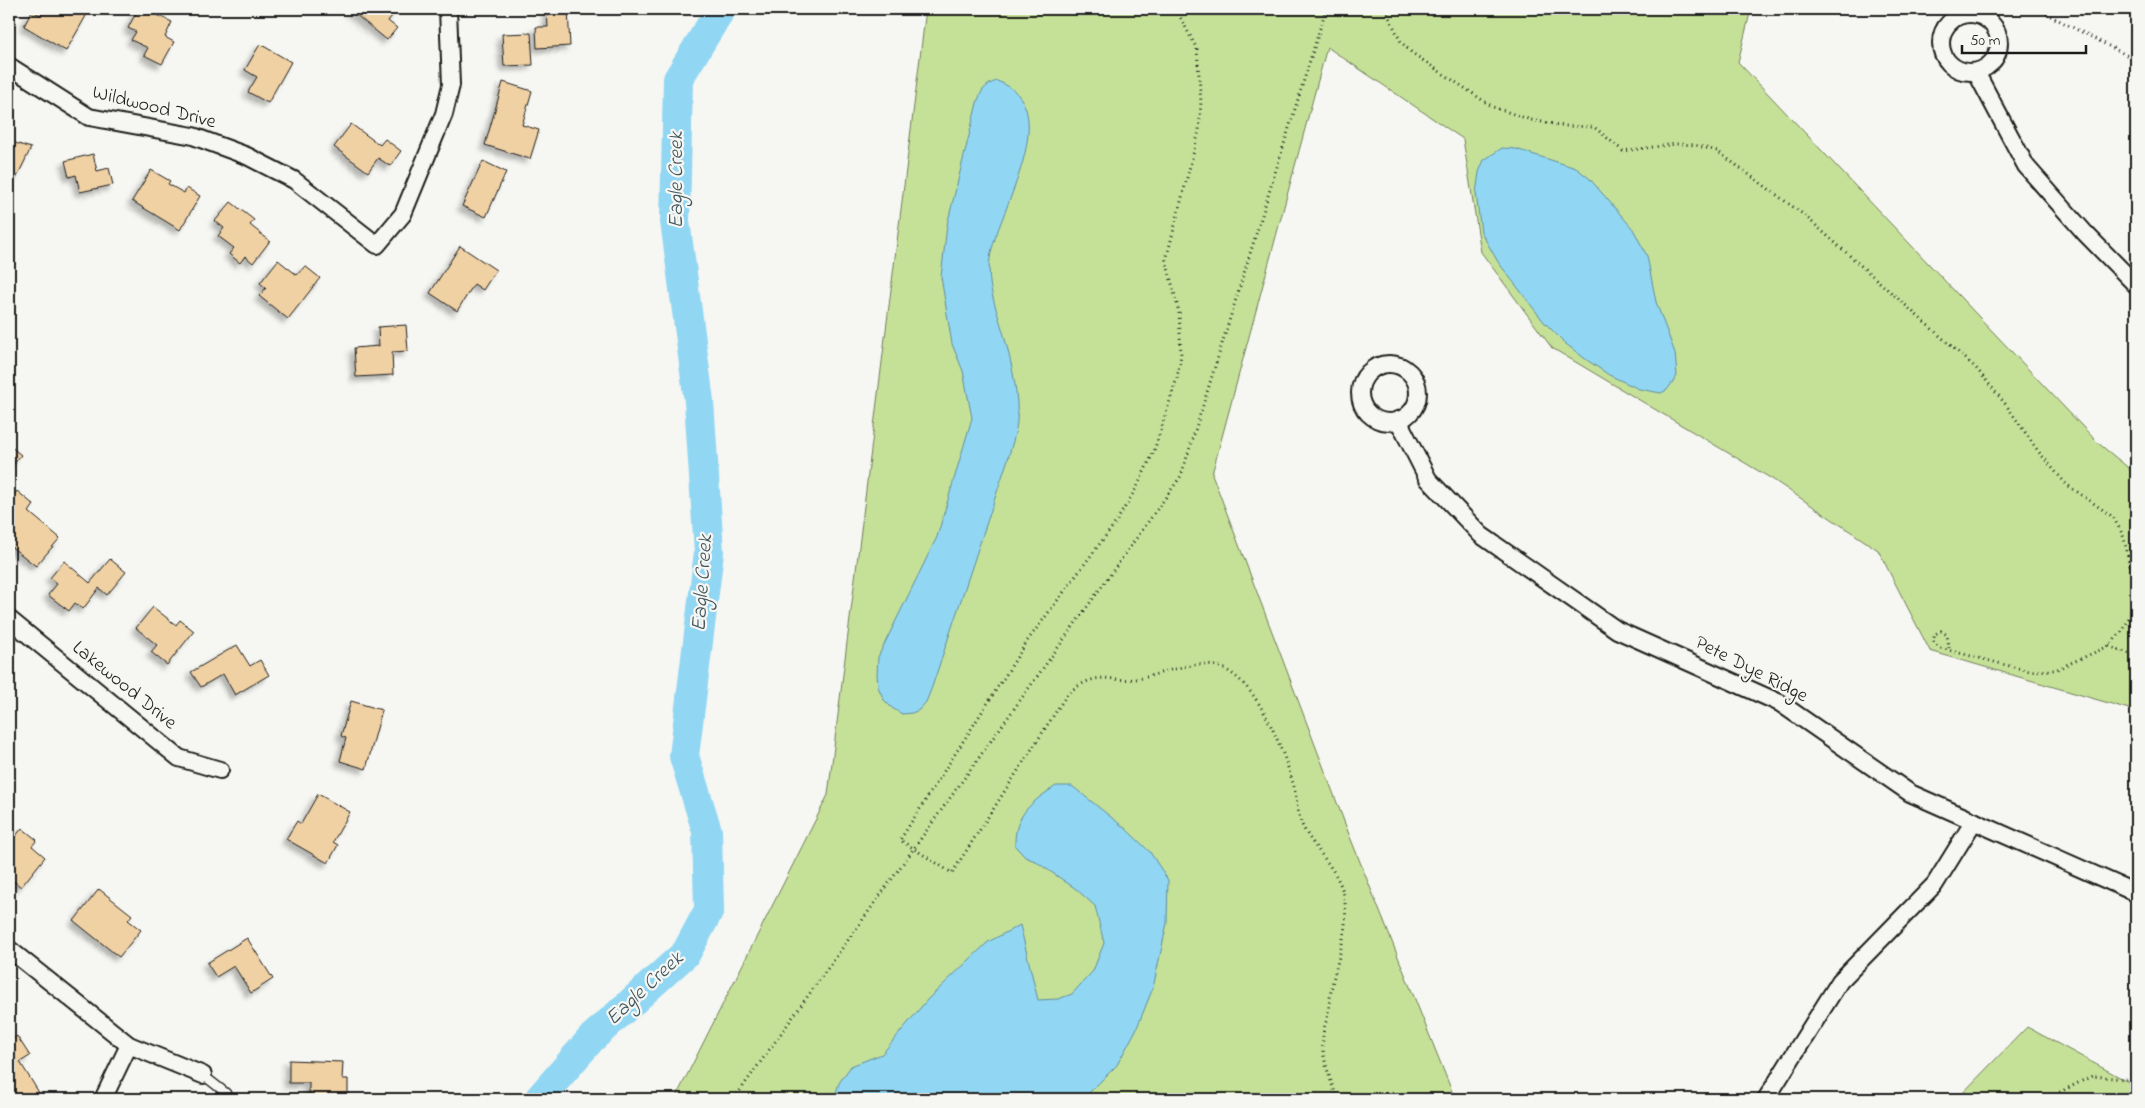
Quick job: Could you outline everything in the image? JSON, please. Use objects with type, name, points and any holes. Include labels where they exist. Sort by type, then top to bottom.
[{"type":"street","name":"Wildwood Drive","points":[[9,66],[88,117],[193,136],[247,156],[294,180],[377,245],[403,214],[444,114],[451,85],[448,9]]},
{"type":"street","points":[[1976,72],[2026,166],[2085,233],[2136,285]]},
{"type":"street","name":"Pete Dye Ridge","points":[[1398,420],[1428,479],[1481,535],[1617,630],[1780,703],[1910,793],[2136,893]]},
{"type":"street","name":"Lakewood Drive","points":[[9,619],[179,758],[220,770]]},
{"type":"street","points":[[1766,1099],[1840,981],[1935,884],[1974,822]]},
{"type":"street","points":[[9,949],[129,1045],[203,1075]]},
{"type":"street","points":[[103,1099],[129,1045]]},
{"type":"lane","points":[[203,1075],[226,1093]]},
{"type":"path","points":[[1176,9],[1198,48],[1201,102],[1199,131],[1166,260],[1179,312],[1181,341],[1177,378],[1165,416],[1150,460],[1137,487],[1116,522],[1028,640],[900,840],[952,873],[1068,693],[1084,681],[1096,677],[1138,679],[1194,665],[1207,664],[1222,669],[1250,690],[1266,714],[1293,783],[1303,826],[1334,873],[1345,901],[1341,952],[1332,985],[1322,1037],[1325,1064],[1336,1096]]},
{"type":"path","points":[[734,1099],[1181,476],[1326,9]]},
{"type":"path","points":[[1385,9],[1401,42],[1412,52],[1493,106],[1531,120],[1564,126],[1594,127],[1624,150],[1676,144],[1695,145],[1717,151],[1804,215],[1976,368],[2038,451],[2066,484],[2114,517],[2123,535],[2135,586],[2133,609],[2124,629],[2109,646],[2055,670],[2028,672],[1940,648],[1933,642],[1935,634],[1940,631],[1947,635],[1949,648]]},
{"type":"path","points":[[2036,9],[2136,60]]},
{"type":"path","points":[[2109,646],[2136,656]]},
{"type":"path","points":[[2046,1099],[2092,1076],[2136,1080]]},
{"type":"green space","points":[[926,9],[1751,9],[1738,62],[2098,443],[2136,474],[2136,711],[1930,651],[1878,550],[1772,479],[1552,348],[1481,252],[1463,139],[1327,47],[1212,474],[1350,837],[1455,1099],[675,1099],[828,795]]},
{"type":"green space","points":[[2027,1027],[2136,1086],[2136,1099],[1957,1099]]},
{"type":"water","points":[[997,81],[1017,94],[1027,113],[1028,136],[1023,162],[995,238],[989,269],[993,299],[1008,349],[1014,381],[1017,402],[1015,436],[926,702],[919,710],[902,714],[884,700],[878,687],[878,657],[937,537],[972,418],[963,371],[952,344],[941,277],[947,225],[977,103],[984,89],[989,84]]},
{"type":"water","points":[[1502,148],[1516,149],[1576,168],[1589,178],[1633,229],[1647,256],[1656,302],[1675,353],[1677,376],[1667,390],[1661,393],[1639,389],[1609,375],[1584,358],[1566,344],[1544,322],[1498,262],[1481,232],[1476,193],[1479,172],[1484,160]]},
{"type":"water","points":[[1056,786],[1072,786],[1126,829],[1150,852],[1168,880],[1167,923],[1153,988],[1136,1030],[1117,1065],[1083,1099],[834,1099],[839,1083],[851,1066],[882,1054],[927,1000],[988,942],[1020,925],[1038,1000],[1058,999],[1072,994],[1093,971],[1104,943],[1095,906],[1076,889],[1035,861],[1025,857],[1015,846],[1017,826],[1026,810]]},
{"type":"building","points":[[45,9],[56,9],[63,13],[65,9],[83,9],[81,12],[86,16],[66,51],[24,26],[32,11],[41,15]]},
{"type":"building","points":[[138,9],[144,9],[172,22],[165,37],[174,42],[162,64],[144,55],[148,48],[131,40],[136,32],[128,28]]},
{"type":"building","points":[[349,9],[393,9],[396,11],[388,21],[397,28],[387,40]]},
{"type":"building","points":[[547,9],[568,9],[570,46],[537,48],[536,27],[548,27]]},
{"type":"building","points":[[531,33],[533,65],[504,66],[502,34]]},
{"type":"building","points":[[260,44],[291,62],[268,103],[248,92],[257,77],[245,70]]},
{"type":"building","points":[[503,82],[532,91],[522,125],[539,130],[530,159],[485,145]]},
{"type":"building","points":[[351,124],[380,145],[385,139],[401,151],[390,166],[378,158],[368,172],[334,147]]},
{"type":"building","points":[[9,141],[31,148],[16,179],[9,175]]},
{"type":"building","points":[[93,154],[97,171],[109,168],[113,185],[80,192],[76,175],[69,177],[65,161]]},
{"type":"building","points":[[483,161],[506,172],[486,217],[462,206]]},
{"type":"building","points":[[151,170],[170,181],[168,184],[184,193],[187,188],[200,196],[180,230],[132,201]]},
{"type":"building","points":[[231,202],[254,220],[250,225],[270,241],[253,263],[245,256],[240,263],[229,254],[234,248],[218,236],[224,228],[215,221]]},
{"type":"building","points":[[460,246],[496,270],[483,290],[474,284],[457,311],[430,293]]},
{"type":"building","points":[[278,260],[297,275],[305,266],[320,278],[288,319],[259,296],[266,288],[260,283]]},
{"type":"building","points":[[406,325],[408,351],[392,352],[393,375],[356,377],[354,348],[379,346],[378,327]]},
{"type":"building","points":[[9,445],[21,455],[9,470]]},
{"type":"building","points":[[17,491],[34,505],[29,512],[60,538],[36,566],[9,545],[13,540],[9,537],[9,501]]},
{"type":"building","points":[[110,559],[126,572],[107,595],[99,588],[83,609],[75,603],[69,611],[48,595],[57,584],[50,578],[64,561],[90,583]]},
{"type":"building","points":[[153,607],[176,625],[180,620],[194,631],[167,665],[151,652],[157,645],[136,628]]},
{"type":"building","points":[[237,645],[250,666],[260,660],[269,675],[235,695],[223,674],[201,687],[191,672]]},
{"type":"building","points":[[351,701],[382,710],[366,769],[340,761],[346,738],[341,736]]},
{"type":"building","points":[[318,794],[350,812],[333,842],[338,845],[328,863],[286,839],[297,821],[301,824]]},
{"type":"building","points":[[22,828],[37,840],[32,846],[45,857],[21,887],[9,877],[9,832],[15,837]]},
{"type":"building","points":[[99,889],[132,915],[128,920],[141,930],[119,957],[74,921]]},
{"type":"building","points":[[247,938],[273,979],[251,993],[234,966],[216,977],[207,963]]},
{"type":"building","points":[[17,1036],[30,1056],[20,1062],[43,1099],[9,1099],[9,1042]]},
{"type":"building","points":[[289,1060],[343,1062],[342,1079],[348,1079],[348,1099],[309,1099],[309,1083],[289,1083]]},
{"type":"waterway","name":"Eagle Creek","points":[[539,1099],[592,1038],[686,953],[709,910],[707,831],[684,756],[709,552],[699,401],[675,221],[678,79],[721,9]]}]
